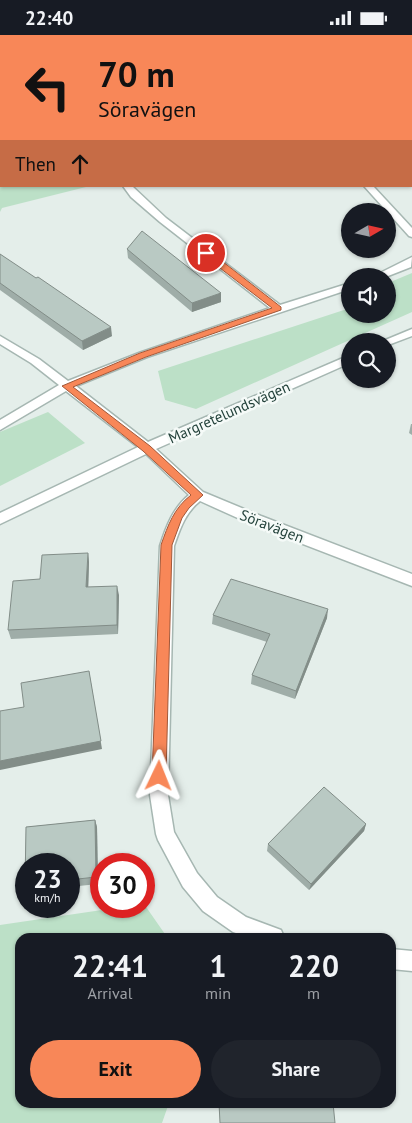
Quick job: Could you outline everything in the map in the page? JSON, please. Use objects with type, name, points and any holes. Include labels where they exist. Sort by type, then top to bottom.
[{"type":"street","points":[[128,187],[134,195],[163,220],[278,309]]},
{"type":"street","points":[[370,187],[412,234]]},
{"type":"street","points":[[396,269],[407,265],[412,260]]},
{"type":"street","points":[[0,426],[66,386],[143,355],[341,289]]},
{"type":"street","points":[[396,339],[412,332]]},
{"type":"street","name":"Söravägen","points":[[0,339],[35,361],[147,448],[198,495],[256,520],[412,580]]},
{"type":"street","name":"Margretelundsvägen","points":[[0,519],[147,448],[341,363]]},
{"type":"street","points":[[198,495],[185,505],[177,517],[166,545],[159,795],[165,834],[190,880],[210,903],[240,925],[263,933]]},
{"type":"street","points":[[396,959],[412,961]]},
{"type":"green space","points":[[0,187],[86,187],[2,208],[0,212]]},
{"type":"green space","points":[[412,273],[412,312],[396,319],[396,280]]},
{"type":"green space","points":[[341,311],[341,323],[388,323],[365,333],[341,333],[341,344],[196,409],[165,400],[158,371]]},
{"type":"green space","points":[[48,412],[85,443],[0,486],[0,432]]},
{"type":"green space","points":[[90,912],[90,918],[154,918],[164,933],[15,933],[15,1108],[167,1108],[162,1123],[0,1123],[0,925],[48,918],[80,918],[80,913]]},
{"type":"building","points":[[142,231],[221,293],[192,303],[127,249]]},
{"type":"building","points":[[0,254],[36,278],[38,277],[111,327],[82,341],[0,283]]},
{"type":"building","points":[[88,553],[86,587],[117,586],[117,625],[8,630],[13,581],[40,579],[42,555]]},
{"type":"building","points":[[231,579],[328,609],[296,691],[252,675],[270,634],[213,615]]},
{"type":"building","points":[[89,671],[101,741],[0,761],[0,711],[24,707],[21,683]]},
{"type":"building","points":[[324,787],[366,824],[311,884],[268,844]]},
{"type":"building","points":[[95,820],[96,853],[90,853],[90,878],[80,879],[80,853],[26,853],[26,827]]},
{"type":"building","points":[[219,1108],[334,1108],[335,1123],[220,1123]]},
{"type":"route","points":[[159,776],[166,545],[177,517],[185,505],[198,495],[147,448],[66,386],[143,355],[278,309],[206,253]]}]
